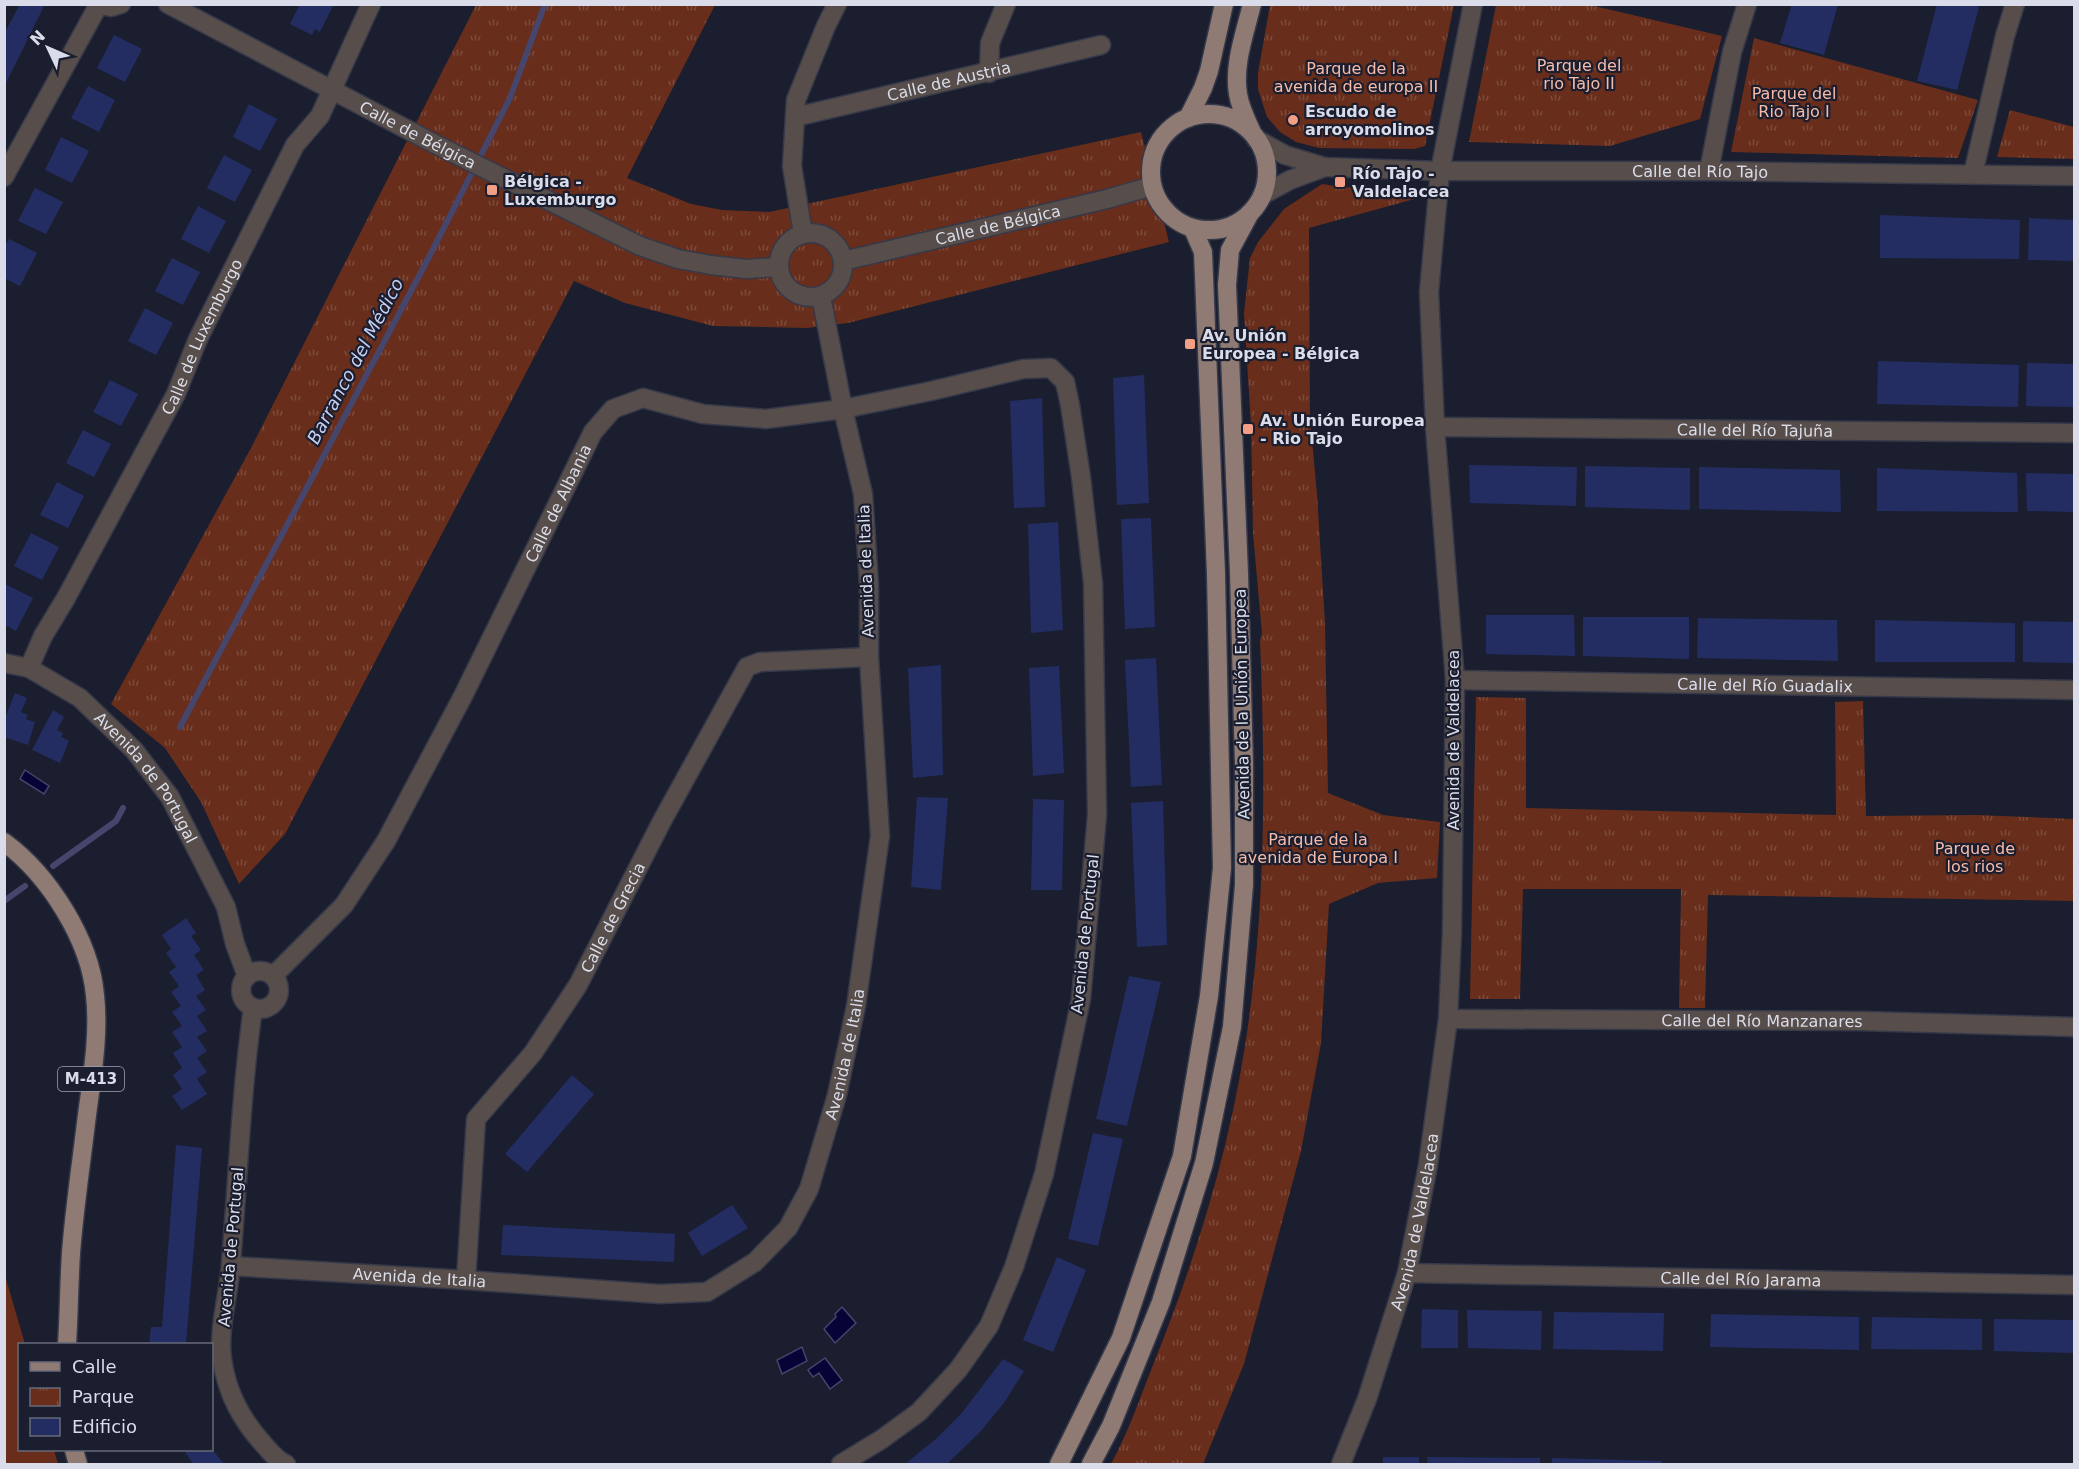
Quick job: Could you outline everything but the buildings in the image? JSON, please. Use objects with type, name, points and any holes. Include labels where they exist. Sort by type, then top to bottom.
[{"type":"main road","points":[[1188,118],[1209,70],[1224,4]]},
{"type":"main road","points":[[1252,4],[1237,69],[1238,94],[1241,108],[1265,156],[1267,176],[1262,195],[1250,213],[1238,223],[1209,231],[1179,222],[1167,213],[1157,200],[1150,169],[1153,153],[1161,138],[1173,126],[1188,118],[1205,114],[1223,116],[1240,123],[1255,137]]},
{"type":"main road","name":"Avenida de la Unión Europea","points":[[1092,1464],[1111,1426],[1161,1302],[1204,1163],[1232,1027],[1244,885],[1244,765],[1240,584],[1227,285],[1230,250],[1250,213]]},
{"type":"main road","name":"Avenida de la Unión Europea","points":[[1059,1464],[1121,1338],[1182,1156],[1209,996],[1222,868],[1216,574],[1203,252],[1193,228]]},
{"type":"main road","name":"M-413","points":[[4,842],[37,873],[75,927],[88,959],[95,995],[95,1037],[72,1252],[68,1343]]},
{"type":"street","points":[[4,177],[97,5],[111,7],[122,4]]},
{"type":"street","name":"Calle de Bélgica","points":[[168,4],[433,144],[640,246],[678,259],[711,265],[746,269],[778,267]]},
{"type":"street","name":"Calle de Luxemburgo","points":[[29,668],[43,636],[66,598],[176,394],[198,339],[295,145],[320,116],[371,4]]},
{"type":"street","points":[[803,234],[792,166],[796,100],[837,4]]},
{"type":"street","points":[[989,73],[990,43],[1006,4]]},
{"type":"street","name":"Avenida de Valdelacea","points":[[1341,1464],[1367,1400],[1407,1273],[1428,1165],[1448,1019],[1452,932],[1455,680],[1435,427],[1429,292],[1440,171],[1473,4]]},
{"type":"street","points":[[1709,171],[1732,52],[1747,4]]},
{"type":"street","points":[[1973,174],[2005,36],[2015,4]]},
{"type":"street","name":"Calle de Austria","points":[[795,117],[1101,45]]},
{"type":"street","name":"Calle del Río Tajo","points":[[1255,137],[1285,155],[1325,167],[1440,171],[1709,171],[2074,176]]},
{"type":"street","name":"Calle del Río Tajo","points":[[1262,195],[1290,180],[1325,167]]},
{"type":"street","name":"Calle de Bélgica","points":[[843,261],[1107,199],[1152,186]]},
{"type":"street","points":[[816,233],[826,237],[839,249],[843,261],[842,273],[837,285],[821,296],[808,298],[792,292],[781,279],[778,267],[781,253],[789,241],[803,234],[816,233]]},
{"type":"street","name":"Avenida de Italia","points":[[231,1266],[659,1294],[707,1292],[755,1262],[788,1228],[809,1189],[837,1095],[856,1006],[880,836],[869,657],[869,584],[863,494],[821,296]]},
{"type":"street","name":"Avenida de Portugal","points":[[841,1464],[882,1439],[919,1412],[958,1370],[989,1326],[1014,1267],[1044,1174],[1081,999],[1097,815],[1093,583],[1070,405],[1065,382],[1051,368]]},
{"type":"street","name":"Calle de Albania","points":[[273,976],[344,905],[386,841],[468,685],[593,432],[613,409],[643,398],[703,414],[766,419],[843,408],[931,391],[1023,369],[1051,368]]},
{"type":"street","name":"Calle del Río Tajuña","points":[[1435,427],[2074,434]]},
{"type":"street","name":"Calle de Grecia","points":[[466,1280],[476,1119],[533,1053],[578,985],[662,821],[747,667],[760,662],[869,657]]},
{"type":"street","name":"Avenida de Portugal","points":[[4,663],[29,668],[80,698],[135,750],[170,797],[226,907],[235,944],[247,976]]},
{"type":"street","name":"Calle del Río Guadalix","points":[[1455,680],[2074,690]]},
{"type":"street","points":[[255,972],[264,972],[273,976],[279,986],[276,1001],[260,1009],[253,1008],[246,1003],[242,995],[242,985],[247,976],[255,972]]},
{"type":"street","name":"Avenida de Portugal","points":[[253,1008],[244,1068],[231,1266],[222,1355],[226,1380],[234,1403],[250,1430],[280,1461],[286,1464]]},
{"type":"street","name":"Calle del Río Manzanares","points":[[1448,1019],[1861,1021],[2074,1027]]},
{"type":"street","name":"Calle del Río Jarama","points":[[1407,1273],[2074,1285]]},
{"type":"green space","points":[[476,5],[715,5],[627,178],[691,204],[722,210],[769,212],[1141,132],[1169,242],[848,323],[807,328],[713,326],[625,303],[574,281],[285,834],[239,884],[201,802],[165,748],[111,704],[251,448]]},
{"type":"green space","name":"Parque de la avenida de europa II","points":[[1270,5],[1454,5],[1425,146],[1414,149],[1319,148],[1296,142],[1280,132],[1267,117],[1258,89],[1258,73]]},
{"type":"green space","name":"Parque del rio Tajo II","points":[[1496,5],[1590,5],[1722,36],[1700,119],[1610,146],[1469,142]]},
{"type":"green space","name":"Parque del Rio Tajo I","points":[[1754,38],[1978,100],[1958,158],[1731,152]]},
{"type":"green space","points":[[2010,110],[2074,127],[2074,159],[1997,157]]},
{"type":"green space","name":"Parque de la avenida de Europa I","points":[[1322,184],[1421,190],[1418,198],[1309,228],[1310,418],[1325,623],[1328,793],[1383,815],[1440,822],[1437,878],[1378,883],[1329,904],[1321,1043],[1301,1151],[1244,1364],[1203,1464],[1111,1464],[1129,1426],[1171,1318],[1201,1232],[1225,1145],[1243,1056],[1259,919],[1263,826],[1260,640],[1262,634],[1253,533],[1251,425],[1244,313],[1250,258],[1258,242],[1284,209]]},
{"type":"green space","name":"Parque de los rios","points":[[1476,697],[1526,698],[1526,808],[1836,815],[1835,702],[1863,701],[1866,816],[1976,815],[2074,819],[2074,901],[1708,895],[1705,1008],[1679,1008],[1681,889],[1523,889],[1520,999],[1470,999]]},
{"type":"green space","points":[[4,1272],[25,1343],[18,1343],[18,1451],[54,1451],[58,1464],[5,1464]]},
{"type":"shaded area","points":[[25,770],[49,786],[44,794],[20,779]]},
{"type":"shaded area","points":[[842,1307],[856,1323],[835,1343],[824,1329]]},
{"type":"shaded area","points":[[802,1347],[807,1361],[782,1374],[777,1360]]},
{"type":"shaded area","points":[[825,1358],[842,1380],[830,1389],[819,1373],[813,1377],[808,1370]]},
{"type":"waterway","name":"Barranco del Médico","points":[[180,727],[429,257],[510,98],[545,4]]},
{"type":"waterway","name":"Barranco del Médico","points":[[53,866],[116,821],[123,808]]},
{"type":"waterway","name":"Barranco del Médico","points":[[4,901],[25,886]]},
{"type":"place","name":"Escudo de arroyomolinos","points":[[1293,120]]},
{"type":"place","name":"Río Tajo - Valdelacea","points":[[1340,182]]},
{"type":"place","name":"Bélgica - Luxemburgo","points":[[492,190]]},
{"type":"place","name":"Av. Unión Europea - Bélgica","points":[[1190,344]]},
{"type":"place","name":"Av. Unión Europea - Rio Tajo","points":[[1248,429]]}]
